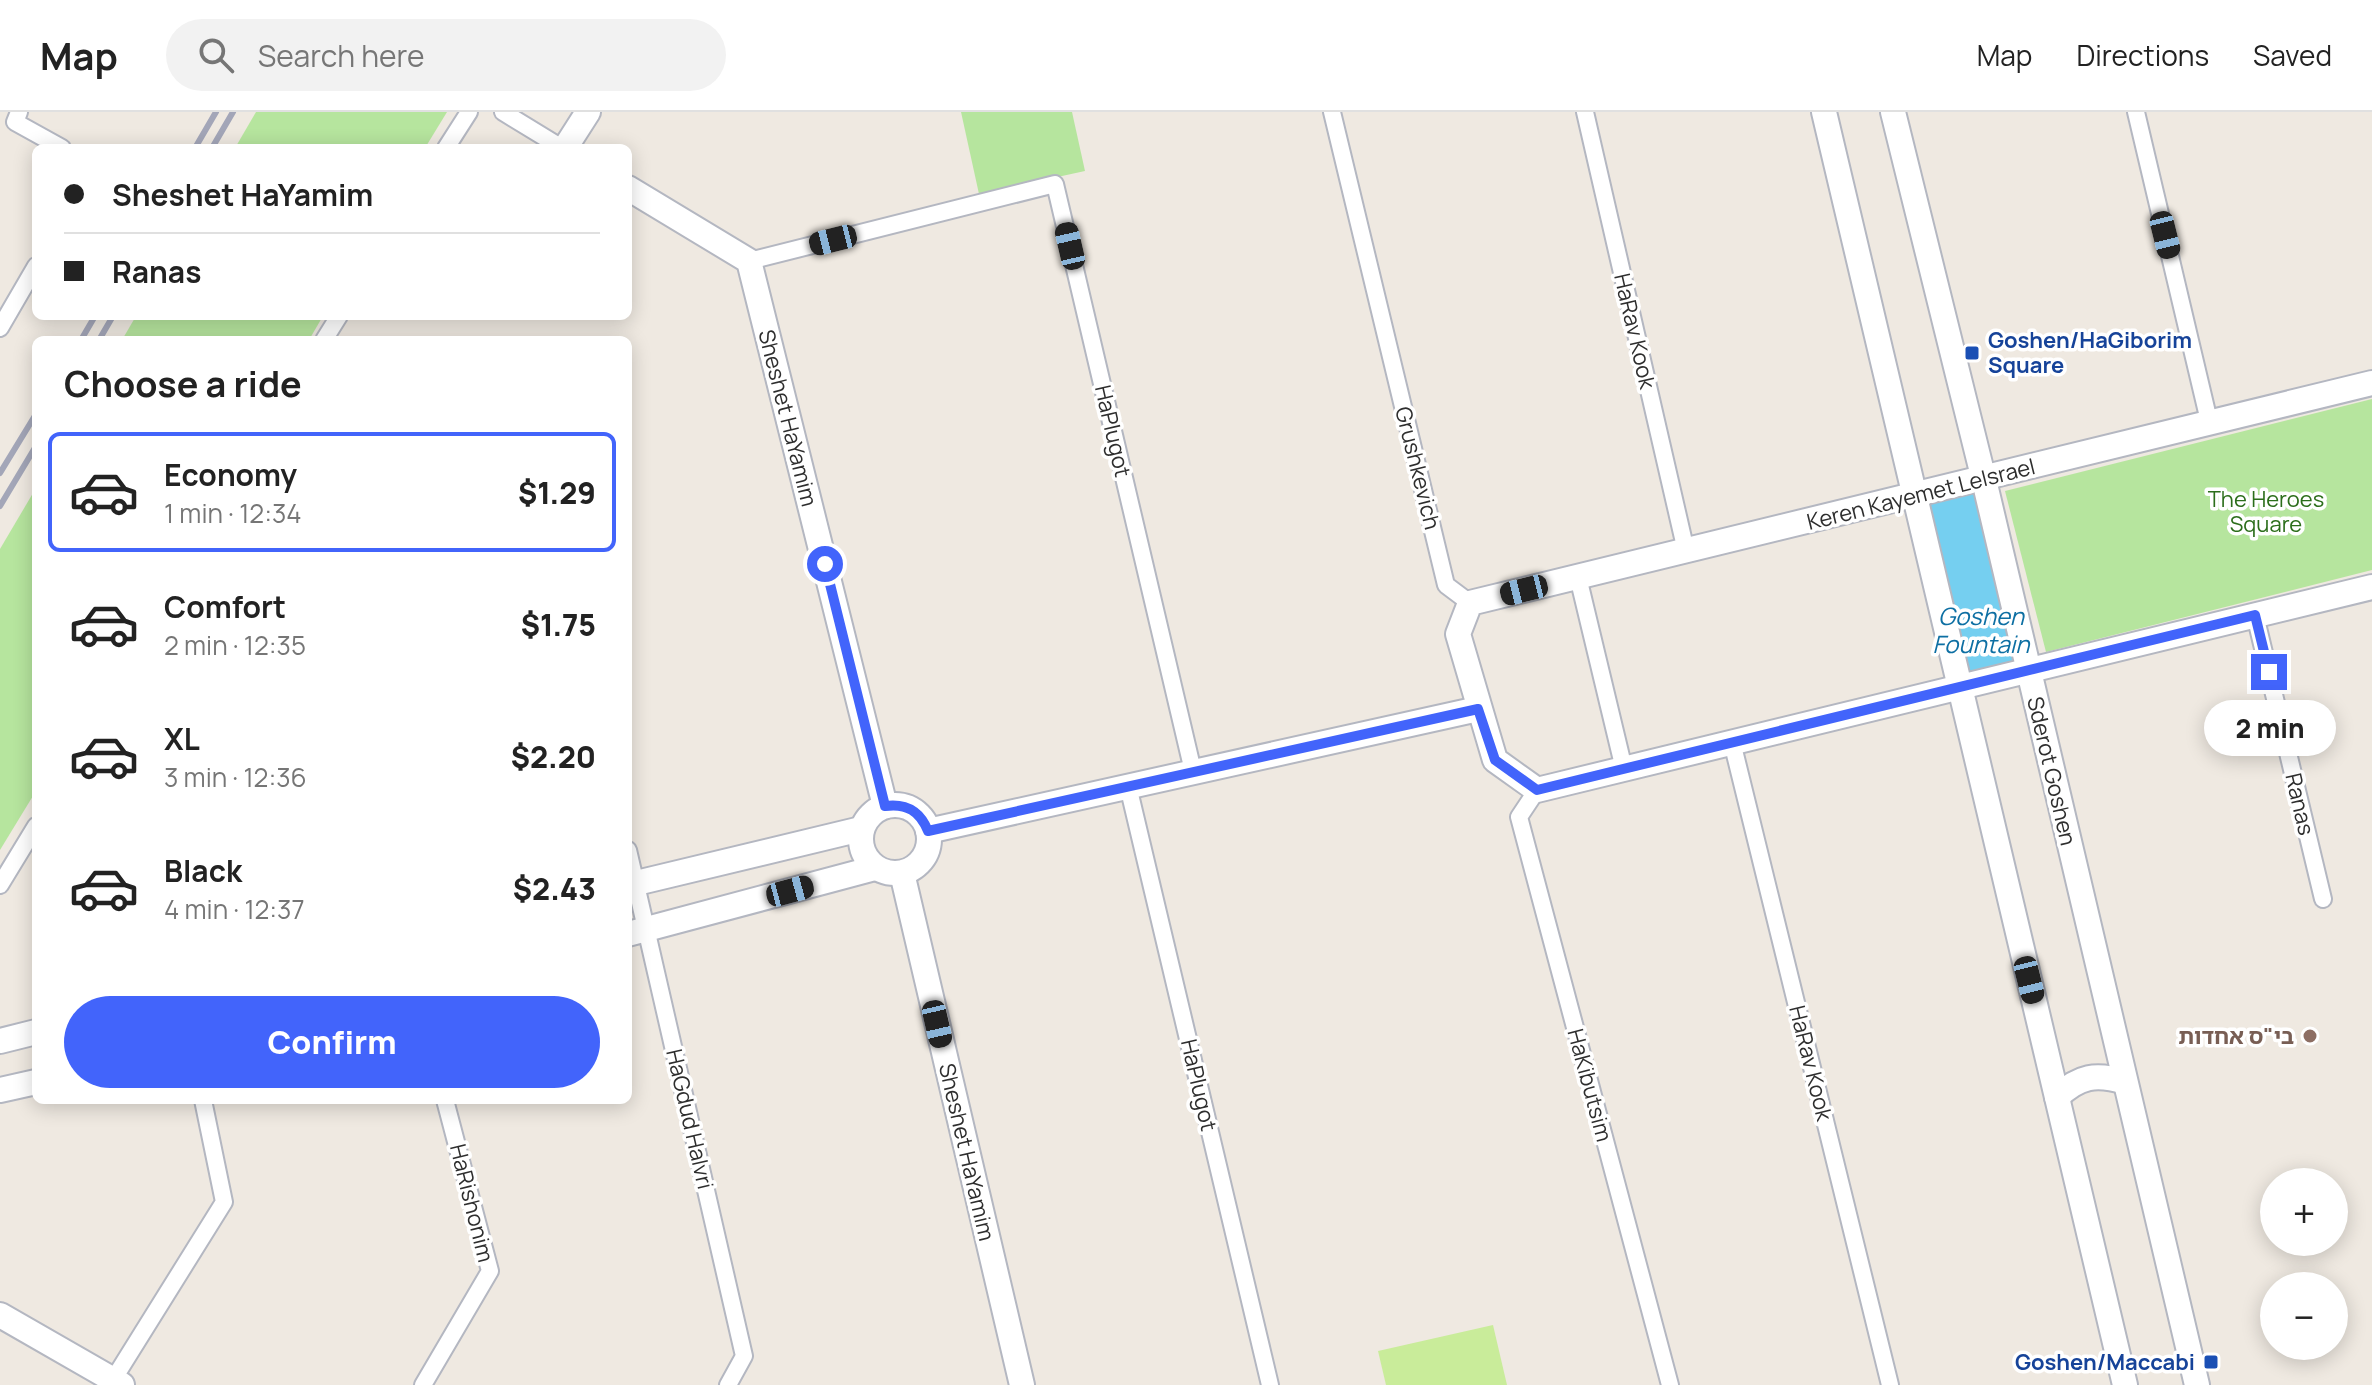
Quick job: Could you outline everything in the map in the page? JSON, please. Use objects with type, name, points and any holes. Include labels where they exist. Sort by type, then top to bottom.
[{"type":"street","points":[[19,112],[15,122],[55,144]]},
{"type":"street","points":[[449,144],[469,112]]},
{"type":"street","points":[[503,112],[557,144]]},
{"type":"street","points":[[567,144],[588,112]]},
{"type":"street","name":"Grushkevich","points":[[1332,112],[1446,585],[1470,603]]},
{"type":"street","name":"HaRav Kook","points":[[1585,112],[1686,551]]},
{"type":"street","points":[[1824,112],[2125,1385]]},
{"type":"street","name":"Sderot Goshen","points":[[1893,112],[1984,480],[2197,1385]]},
{"type":"street","points":[[2136,112],[2209,421]]},
{"type":"street","name":"HaPlugot","points":[[749,261],[1055,184],[1193,771]]},
{"type":"street","points":[[632,190],[749,261]]},
{"type":"street","name":"Sheshet HaYamim","points":[[749,261],[885,806]]},
{"type":"street","points":[[0,328],[32,273]]},
{"type":"street","name":"Keren Kayemet LeIsrael","points":[[1470,603],[2372,383]]},
{"type":"street","points":[[1578,577],[1624,769]]},
{"type":"street","points":[[1470,603],[1458,634],[1495,760],[1537,790],[2372,587]]},
{"type":"street","name":"Ranas","points":[[2255,615],[2323,899]]},
{"type":"street","points":[[928,831],[1478,709]]},
{"type":"street","name":"HaRav Kook","points":[[1732,742],[1890,1385]]},
{"type":"street","name":"HaPlugot","points":[[1128,786],[1270,1385]]},
{"type":"street","name":"HaKibutsim","points":[[1537,790],[1519,817],[1670,1385]]},
{"type":"street","points":[[632,884],[861,829],[875,811],[885,806],[907,807],[917,812],[928,831],[927,853],[912,869],[902,873],[875,868],[637,932]]},
{"type":"street","points":[[861,829],[862,851],[875,868]]},
{"type":"street","points":[[0,885],[32,833]]},
{"type":"street","name":"Sheshet HaYamim","points":[[902,873],[1022,1385]]},
{"type":"street","name":"HaGdud HaIvri","points":[[632,884],[637,932],[744,1356],[728,1385]]},
{"type":"street","points":[[0,1041],[32,1033]]},
{"type":"street","points":[[2057,1097],[2071,1083],[2088,1076],[2105,1076],[2125,1082]]},
{"type":"street","points":[[0,1090],[32,1083]]},
{"type":"street","points":[[0,1315],[118,1382],[224,1202],[204,1104]]},
{"type":"street","name":"HaRishonim","points":[[423,1385],[490,1271],[446,1104]]},
{"type":"green space","points":[[256,112],[447,112],[427,144],[237,144]]},
{"type":"green space","points":[[961,112],[1072,112],[1085,171],[979,194]]},
{"type":"green space","points":[[134,320],[321,320],[311,336],[124,336]]},
{"type":"green space","name":"The Heroes Square","points":[[2372,399],[2372,570],[2046,652],[2005,491]]},
{"type":"green space","points":[[32,495],[32,798],[0,850],[0,549]]},
{"type":"green space","points":[[1493,1325],[1507,1385],[1386,1385],[1378,1351]]},
{"type":"water","name":"Goshen Fountain","points":[[1978,488],[2021,666],[1963,682],[1920,500]]},
{"type":"railway","points":[[197,144],[216,112]]},
{"type":"railway","points":[[214,144],[233,112]]},
{"type":"railway","points":[[83,336],[93,320]]},
{"type":"railway","points":[[101,336],[111,320]]},
{"type":"railway","points":[[0,473],[32,421]]},
{"type":"railway","points":[[0,506],[32,453]]},
{"type":"place","name":"Goshen/HaGiborim Square","points":[[1972,353]]},
{"type":"place","name":"בי\"ס אחדות","points":[[2310,1036]]},
{"type":"place","name":"Goshen/Maccabi","points":[[2211,1362]]},
{"type":"route","points":[[825,564],[885,806],[907,807],[917,812],[928,831],[1478,709],[1495,760],[1537,790],[2255,615],[2269,672]]}]
